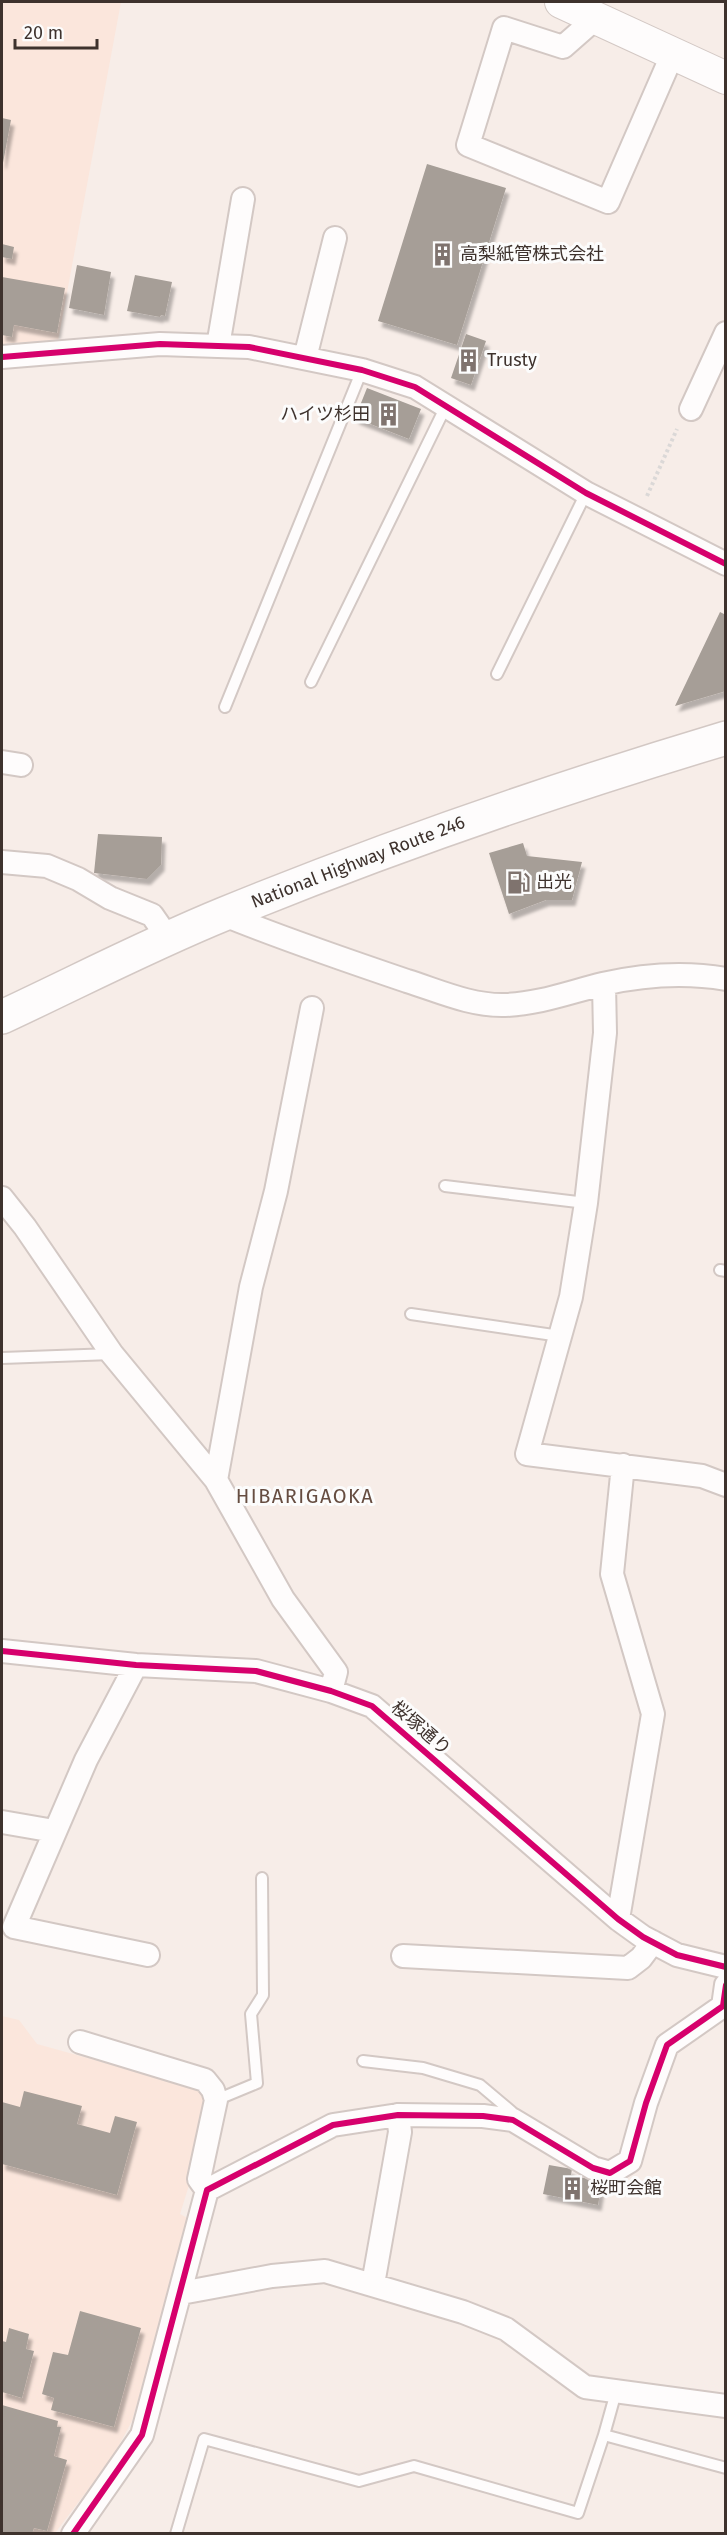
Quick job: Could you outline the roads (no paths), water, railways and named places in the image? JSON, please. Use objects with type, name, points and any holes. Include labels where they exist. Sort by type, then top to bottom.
[{"type":"highway","name":"National Highway Route 246","points":[[2,1017],[222,914],[477,817],[583,781],[726,738]]},
{"type":"main road","points":[[561,2],[726,78]]},
{"type":"street","points":[[596,18],[563,47],[504,28],[468,145],[608,202],[673,53]]},
{"type":"street","points":[[218,345],[243,199]]},
{"type":"street","points":[[305,358],[335,238]]},
{"type":"street","points":[[686,414],[726,333]]},
{"type":"street","points":[[2,357],[160,344],[218,345],[249,347],[362,370],[415,387],[586,493],[726,564]]},
{"type":"street","points":[[2,862],[47,866],[78,879],[111,898],[152,915],[168,938]]},
{"type":"street","points":[[222,914],[322,953],[469,1001],[504,1005],[541,1001],[604,984],[645,977],[678,975],[726,980]]},
{"type":"street","points":[[604,984],[605,1033],[586,1203],[571,1296],[527,1454],[623,1464],[702,1476],[726,1485]]},
{"type":"street","points":[[216,1480],[252,1287],[276,1191],[312,1008]]},
{"type":"street","points":[[2,1198],[25,1227],[112,1354],[216,1480],[283,1599],[336,1672],[331,1691]]},
{"type":"street","points":[[618,1919],[653,1714],[612,1574],[623,1464]]},
{"type":"street","name":"桜塚通り","points":[[2,1651],[136,1665],[256,1671],[331,1691],[372,1706],[618,1919],[678,1955],[726,1966]]},
{"type":"street","points":[[136,1665],[86,1761],[14,1927],[148,1955]]},
{"type":"street","points":[[2,1822],[54,1831]]},
{"type":"street","points":[[403,1956],[628,1968],[653,1942]]},
{"type":"street","points":[[207,2190],[333,2125],[398,2115],[483,2116],[513,2120],[593,2168],[610,2173],[630,2161],[646,2103],[667,2045],[723,2006],[726,1985]]},
{"type":"street","points":[[73,2534],[142,2435],[207,2190],[200,2179],[216,2100],[206,2080],[80,2042]]},
{"type":"street","points":[[373,2284],[400,2132],[398,2115]]},
{"type":"street","points":[[181,2293],[272,2277],[325,2271],[463,2312],[506,2330],[585,2387],[726,2406]]},
{"type":"lane","points":[[225,707],[362,370]]},
{"type":"lane","points":[[311,682],[446,406]]},
{"type":"lane","points":[[496,674],[586,493]]},
{"type":"lane","points":[[445,1186],[586,1203]]},
{"type":"lane","points":[[411,1314],[560,1336]]},
{"type":"lane","points":[[2,1358],[112,1354]]},
{"type":"lane","points":[[216,2100],[257,2083],[252,2014],[263,1995],[262,1878]]},
{"type":"lane","points":[[363,2061],[423,2067],[480,2085],[512,2112],[513,2120]]},
{"type":"lane","points":[[176,2534],[204,2439],[359,2481],[414,2466],[578,2513],[616,2392]]},
{"type":"lane","points":[[604,2435],[726,2468]]},
{"type":"place","name":"高梨紙管株式会社","points":[[442,254]]},
{"type":"place","name":"Trusty","points":[[469,360]]},
{"type":"place","name":"ハイツ杉田","points":[[388,414]]},
{"type":"place","name":"出光","points":[[518,882]]},
{"type":"place","name":"桜町会館","points":[[572,2188]]},
{"type":"district","name":"HIBARIGAOKA","points":[[305,1496]]}]
